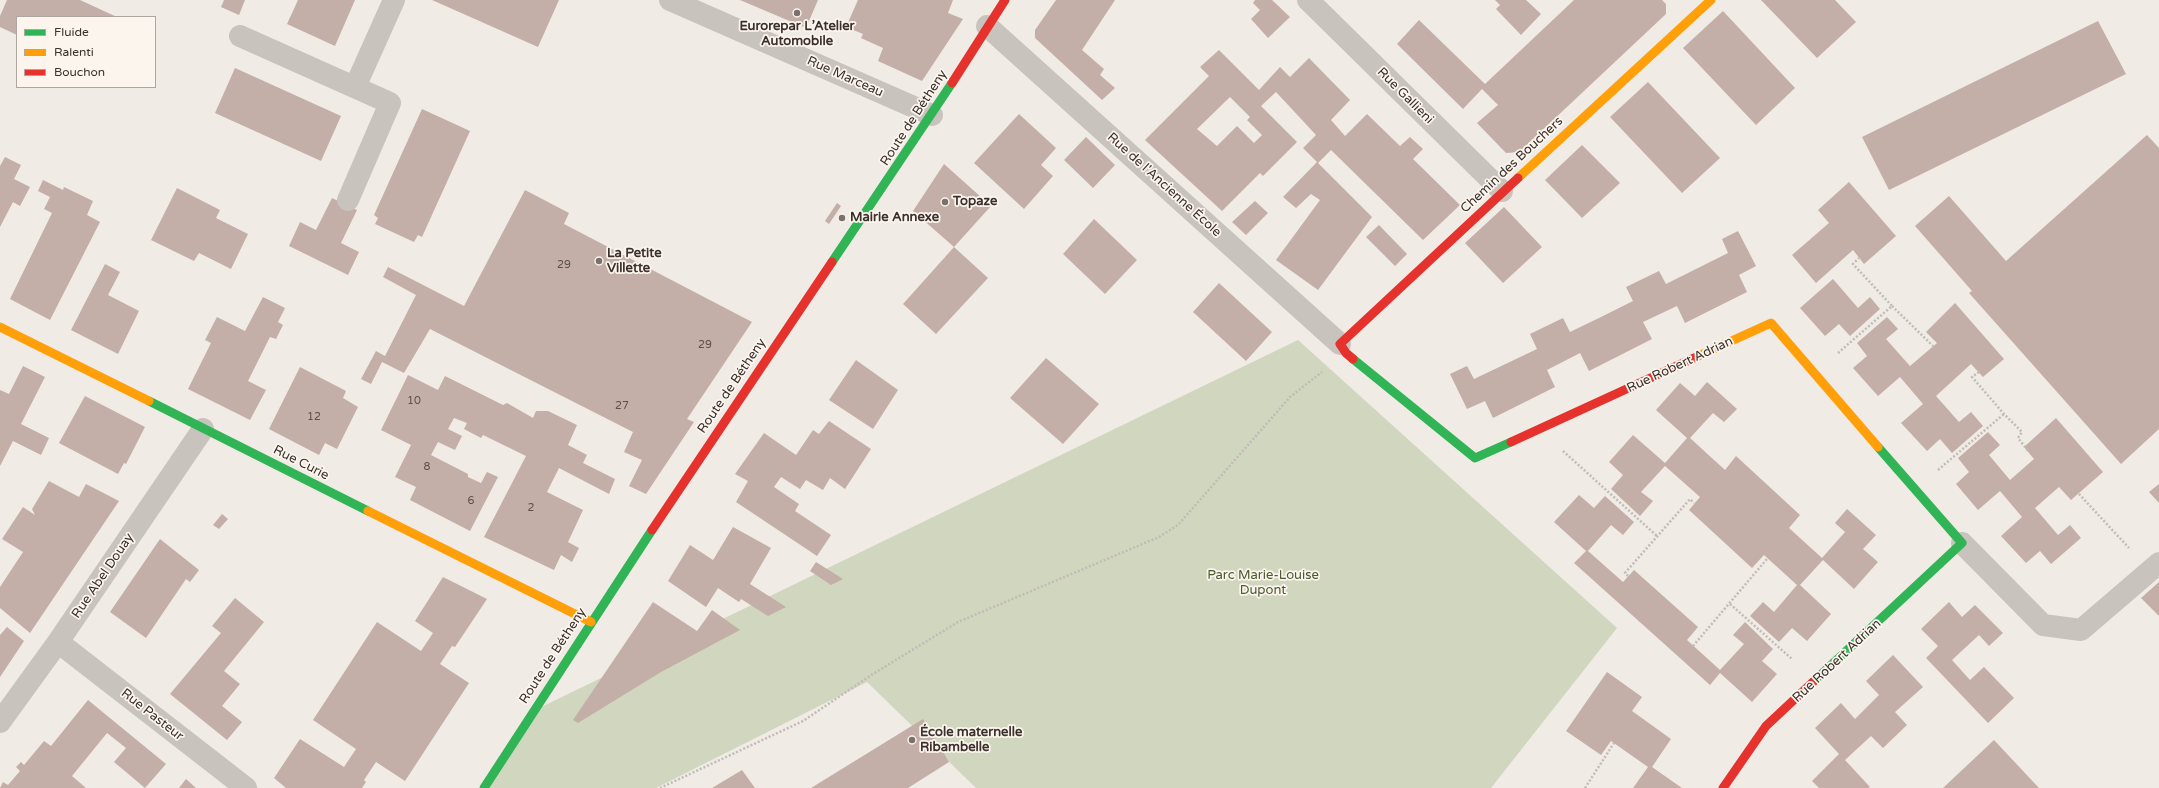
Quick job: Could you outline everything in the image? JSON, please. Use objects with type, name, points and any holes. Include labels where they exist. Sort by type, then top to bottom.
[{"type":"street","points":[[356,87],[394,0]]},
{"type":"street","name":"Rue Marceau","points":[[670,0],[932,115]]},
{"type":"street","name":"Route de Bétheny","points":[[484,788],[591,622],[815,285],[932,115],[987,26],[1005,0]]},
{"type":"street","name":"Rue Gallieni","points":[[1308,0],[1502,191]]},
{"type":"street","name":"Chemin des Bouchers","points":[[1343,348],[1502,191],[1705,2]]},
{"type":"street","name":"Rue de l'Ancienne École","points":[[987,26],[1343,348]]},
{"type":"street","points":[[240,36],[390,103],[348,200]]},
{"type":"street","name":"Rue Robert Adrian","points":[[1343,348],[1475,458],[1771,323],[1816,373],[1962,543],[2043,625],[2081,630],[2159,563]]},
{"type":"street","name":"Rue Curie","points":[[0,327],[591,622]]},
{"type":"street","name":"Rue Abel Douay","points":[[0,722],[58,642],[203,428]]},
{"type":"street","name":"Rue Robert Adrian","points":[[1723,788],[1766,726],[1962,543]]},
{"type":"street","name":"Rue Pasteur","points":[[58,642],[246,788]]},
{"type":"path","points":[[1859,258],[1853,264],[1892,306],[1933,346]]},
{"type":"path","points":[[1816,373],[1892,306]]},
{"type":"path","points":[[660,788],[803,721],[873,674],[958,622],[1159,537],[1178,525],[1290,397],[1343,348]]},
{"type":"path","points":[[1979,372],[1972,377],[2004,414],[2022,432],[2018,438],[2029,452]]},
{"type":"path","points":[[1915,489],[2004,414]]},
{"type":"path","points":[[1539,429],[1657,536]]},
{"type":"path","points":[[2079,494],[2115,532]]},
{"type":"path","points":[[1628,576],[1625,573],[1690,499],[1694,503]]},
{"type":"path","points":[[1693,646],[1767,559]]},
{"type":"path","points":[[1730,604],[1817,680]]},
{"type":"path","points":[[1585,788],[1614,743]]},
{"type":"green space","name":"Parc Marie-Louise Dupont","points":[[1298,340],[1617,628],[1491,788],[976,788],[867,682],[656,788],[484,788],[533,711]]},
{"type":"building","points":[[7,0],[80,0],[115,16],[16,16],[16,35],[0,27],[0,16]]},
{"type":"building","points":[[224,0],[245,0],[239,15],[221,7]]},
{"type":"building","points":[[298,0],[355,0],[335,46],[287,24]]},
{"type":"building","points":[[432,0],[559,0],[538,47]]},
{"type":"building","points":[[740,0],[818,0],[806,28]]},
{"type":"building","points":[[858,0],[953,0],[948,13],[963,19],[922,81],[878,61],[883,48],[861,38],[863,34],[846,27]]},
{"type":"building","points":[[1056,0],[1115,0],[1082,50],[1104,69],[1100,75],[1115,88],[1102,100],[1035,38],[1035,30]]},
{"type":"building","points":[[1255,0],[1272,0],[1290,17],[1268,38],[1251,19],[1260,10],[1253,3]]},
{"type":"building","points":[[1495,0],[1526,0],[1541,14],[1521,35],[1496,9],[1500,5]]},
{"type":"building","points":[[1574,0],[1662,0],[1666,4],[1666,14],[1519,152],[1506,153],[1477,123],[1498,105],[1482,89],[1463,109],[1397,44],[1419,20],[1485,84]]},
{"type":"building","points":[[1761,0],[1835,0],[1856,22],[1817,58]]},
{"type":"building","points":[[1723,11],[1795,88],[1756,125],[1683,48]]},
{"type":"building","points":[[2098,21],[2126,74],[1889,190],[1862,137]]},
{"type":"building","points":[[1219,50],[1259,90],[1280,67],[1290,77],[1309,58],[1350,100],[1331,120],[1345,136],[1367,114],[1400,146],[1410,137],[1423,149],[1413,159],[1460,205],[1423,240],[1331,150],[1318,163],[1372,217],[1318,290],[1276,260],[1320,200],[1311,194],[1296,208],[1283,197],[1317,162],[1303,148],[1316,135],[1276,92],[1261,106],[1297,142],[1263,176],[1260,173],[1222,211],[1145,140],[1209,76],[1200,67]],"holes":[[[1230,97],[1250,117],[1247,120],[1262,135],[1254,143],[1237,126],[1217,146],[1197,129]]]},
{"type":"building","points":[[235,68],[341,116],[321,161],[215,113]]},
{"type":"building","points":[[1648,82],[1720,158],[1682,193],[1610,117]]},
{"type":"building","points":[[422,109],[470,131],[422,237],[418,235],[414,242],[375,224],[378,218],[374,215]]},
{"type":"building","points":[[1019,114],[1056,148],[1041,165],[1053,176],[1024,209],[974,163]]},
{"type":"building","points":[[2147,135],[2159,148],[2159,429],[2121,464],[1969,293],[1972,291],[1915,226],[1949,196],[2006,261]]},
{"type":"building","points":[[1086,137],[1115,165],[1093,188],[1064,160]]},
{"type":"building","points":[[1582,145],[1620,183],[1582,218],[1545,180]]},
{"type":"building","points":[[5,157],[21,165],[14,179],[30,187],[20,206],[13,202],[0,227],[0,166]]},
{"type":"building","points":[[944,164],[991,206],[954,247],[913,211]]},
{"type":"building","points":[[43,180],[63,190],[64,187],[93,201],[87,215],[100,222],[50,320],[10,299],[52,213],[44,209],[50,197],[38,191]]},
{"type":"building","points":[[1849,182],[1896,236],[1864,264],[1853,250],[1816,283],[1792,255],[1829,223],[1818,210]]},
{"type":"building","points":[[177,188],[220,210],[216,218],[248,234],[231,269],[199,253],[194,261],[151,240]]},
{"type":"building","points":[[525,190],[569,213],[564,224],[752,322],[687,419],[694,422],[646,494],[629,486],[642,460],[624,452],[633,432],[430,329],[404,373],[382,362],[371,384],[361,379],[376,351],[385,356],[416,295],[383,277],[388,267],[464,306]]},
{"type":"building","points":[[332,198],[357,210],[341,243],[359,252],[348,275],[289,246],[300,222],[316,230]]},
{"type":"building","points":[[1255,201],[1268,213],[1246,235],[1232,222]]},
{"type":"building","points":[[837,203],[841,206],[829,224],[825,221]]},
{"type":"building","points":[[1504,207],[1542,247],[1503,283],[1465,243]]},
{"type":"building","points":[[1094,219],[1137,260],[1105,294],[1063,254]]},
{"type":"building","points":[[1379,225],[1407,254],[1395,266],[1366,237]]},
{"type":"building","points":[[1738,231],[1756,266],[1739,275],[1747,292],[1685,323],[1677,306],[1643,322],[1652,339],[1589,371],[1580,353],[1547,370],[1555,387],[1493,418],[1485,401],[1467,409],[1450,374],[1467,366],[1474,379],[1537,349],[1530,334],[1563,318],[1570,332],[1601,317],[1633,301],[1626,287],[1659,271],[1666,284],[1728,253],[1722,239]]},
{"type":"building","points":[[954,247],[988,278],[936,334],[903,304]]},
{"type":"building","points":[[105,264],[120,272],[108,295],[139,311],[118,354],[71,330]]},
{"type":"building","points":[[1833,279],[1858,308],[1870,297],[1880,309],[1850,336],[1839,324],[1825,336],[1800,308]]},
{"type":"building","points":[[1219,283],[1272,332],[1246,361],[1193,312]]},
{"type":"building","points":[[263,297],[285,308],[278,322],[283,325],[276,339],[270,337],[248,381],[266,390],[250,420],[188,389],[211,343],[205,340],[217,317],[245,331]]},
{"type":"building","points":[[1955,303],[2004,359],[1983,377],[1971,364],[1936,396],[1959,422],[1971,412],[1983,426],[1952,453],[1940,439],[1927,451],[1901,423],[1923,404],[1900,377],[1878,396],[1853,368],[1867,356],[1857,343],[1887,317],[1898,329],[1886,339],[1910,366],[1937,343],[1926,332]]},
{"type":"building","points":[[1046,358],[1099,404],[1063,444],[1010,398]]},
{"type":"building","points":[[856,360],[898,390],[873,429],[829,400]]},
{"type":"building","points":[[23,366],[45,377],[21,424],[49,438],[41,455],[13,441],[0,466],[0,390],[9,394]]},
{"type":"building","points":[[300,367],[346,391],[343,398],[358,407],[337,449],[325,443],[319,455],[269,429]]},
{"type":"building","points":[[408,375],[438,390],[445,376],[503,405],[507,403],[533,418],[536,411],[548,411],[577,425],[568,445],[587,455],[583,463],[615,479],[609,494],[559,468],[547,492],[583,510],[568,542],[579,548],[572,562],[561,555],[554,570],[484,537],[526,456],[483,435],[481,438],[464,429],[467,423],[454,418],[448,429],[462,436],[455,450],[438,442],[431,455],[468,474],[468,477],[481,483],[487,472],[498,477],[470,531],[410,500],[416,487],[395,477],[411,445],[381,430]]},
{"type":"building","points":[[1707,382],[1737,409],[1724,422],[1713,413],[1690,438],[1725,470],[1736,456],[1800,515],[1789,528],[1822,558],[1845,532],[1835,523],[1847,509],[1876,535],[1863,549],[1878,562],[1854,589],[1823,560],[1800,585],[1831,614],[1807,641],[1792,628],[1779,642],[1750,616],[1763,602],[1774,612],[1797,585],[1764,555],[1752,568],[1689,510],[1700,497],[1665,466],[1641,492],[1653,501],[1640,516],[1611,489],[1623,475],[1609,462],[1633,435],[1665,463],[1687,438],[1656,410],[1680,383],[1695,396]]},
{"type":"building","points":[[85,396],[145,427],[126,464],[124,463],[118,474],[59,443]]},
{"type":"building","points":[[2056,418],[2103,472],[2071,500],[2059,487],[2035,508],[2058,535],[2070,525],[2081,538],[2051,564],[2040,551],[2026,563],[2001,536],[2022,517],[2000,491],[1978,510],[1956,484],[1969,472],[1958,458],[1988,432],[2000,445],[1989,455],[2010,480],[2034,459],[2024,447]]},
{"type":"building","points":[[829,421],[871,449],[845,489],[830,478],[823,490],[806,480],[800,489],[781,477],[774,487],[799,504],[795,511],[831,535],[817,556],[736,502],[748,481],[735,474],[764,433],[796,455],[813,430],[819,434]]},
{"type":"building","points":[[49,481],[79,497],[86,484],[119,501],[30,633],[0,608],[0,587],[23,552],[2,539],[23,507],[35,515],[32,509]]},
{"type":"building","points":[[2159,484],[2159,503],[2149,492]]},
{"type":"building","points":[[1579,495],[1594,508],[1605,496],[1634,522],[1623,535],[1611,525],[1588,551],[1623,582],[1634,570],[1698,627],[1687,640],[1720,670],[1744,644],[1733,635],[1745,622],[1773,649],[1762,661],[1777,674],[1752,702],[1720,673],[1710,685],[1574,563],[1586,551],[1554,522]]},
{"type":"building","points":[[222,514],[228,519],[219,529],[213,525]]},
{"type":"building","points":[[733,527],[771,548],[750,584],[786,607],[768,616],[741,599],[739,602],[718,588],[706,607],[668,581],[690,545],[713,560]]},
{"type":"building","points":[[160,539],[199,570],[190,582],[186,579],[146,638],[110,612]]},
{"type":"building","points":[[816,562],[843,579],[831,585],[810,571]]},
{"type":"building","points":[[443,577],[487,599],[455,647],[452,646],[440,664],[469,683],[405,781],[376,762],[364,780],[366,782],[362,788],[286,788],[274,778],[300,739],[344,767],[356,749],[313,720],[377,622],[421,651],[433,633],[415,621]]},
{"type":"building","points":[[2159,582],[2159,616],[2141,598]]},
{"type":"building","points":[[235,598],[264,622],[224,671],[240,684],[222,706],[242,722],[227,740],[170,694],[221,633],[212,626]]},
{"type":"building","points":[[653,602],[697,631],[712,610],[740,630],[661,672],[578,723],[573,720]]},
{"type":"building","points":[[1949,602],[1962,617],[1975,605],[2003,633],[1989,646],[1979,635],[1952,660],[1970,680],[1984,667],[2014,698],[1988,723],[1926,658],[1938,646],[1921,629]]},
{"type":"building","points":[[7,627],[24,641],[0,677],[0,635]]},
{"type":"building","points":[[1893,655],[1923,687],[1895,712],[1907,725],[1883,748],[1871,736],[1845,760],[1870,787],[1819,788],[1812,781],[1839,754],[1815,728],[1841,703],[1855,719],[1879,695],[1866,681]]},
{"type":"building","points":[[1607,672],[1642,697],[1632,711],[1671,739],[1652,767],[1682,788],[1633,788],[1648,767],[1611,741],[1601,755],[1566,731]]},
{"type":"building","points":[[88,700],[166,764],[145,788],[114,762],[126,748],[107,733],[72,776],[86,788],[0,788],[3,782],[8,785],[20,771],[16,767],[21,762],[24,765],[44,741],[51,746]]},
{"type":"building","name":"École maternelle Ribambelle","points":[[923,719],[949,762],[908,788],[811,788]]},
{"type":"building","points":[[1994,740],[2039,788],[1943,788]]},
{"type":"building","points":[[742,770],[755,788],[712,788]]},
{"type":"building","points":[[186,779],[196,788],[179,788]]},
{"type":"traffic: fast","points":[[832,262],[952,83]]},
{"type":"traffic: fast","points":[[1353,359],[1475,458],[1511,442]]},
{"type":"traffic: fast","points":[[149,401],[368,511]]},
{"type":"traffic: fast","points":[[1813,682],[1962,543],[1878,447]]},
{"type":"traffic: fast","points":[[484,788],[652,530]]},
{"type":"traffic: slow","points":[[1518,178],[1711,0]]},
{"type":"traffic: slow","points":[[1694,358],[1771,323],[1878,447]]},
{"type":"traffic: slow","points":[[0,327],[149,401]]},
{"type":"traffic: slow","points":[[368,511],[591,622]]},
{"type":"traffic: jam","points":[[952,83],[1005,0]]},
{"type":"traffic: jam","points":[[1353,359],[1346,353],[1340,344],[1518,178]]},
{"type":"traffic: jam","points":[[652,530],[832,262]]},
{"type":"traffic: jam","points":[[1511,442],[1694,358]]},
{"type":"traffic: jam","points":[[1723,788],[1766,726],[1813,682]]},
{"type":"place","name":"Eurorepar L’Atelier Automobile","points":[[797,13]]},
{"type":"place","name":"Topaze","points":[[945,202]]},
{"type":"place","name":"Mairie Annexe","points":[[842,218]]},
{"type":"place","name":"La Petite Villette","points":[[599,261]]},
{"type":"place","name":"École maternelle Ribambelle","points":[[912,740]]}]
